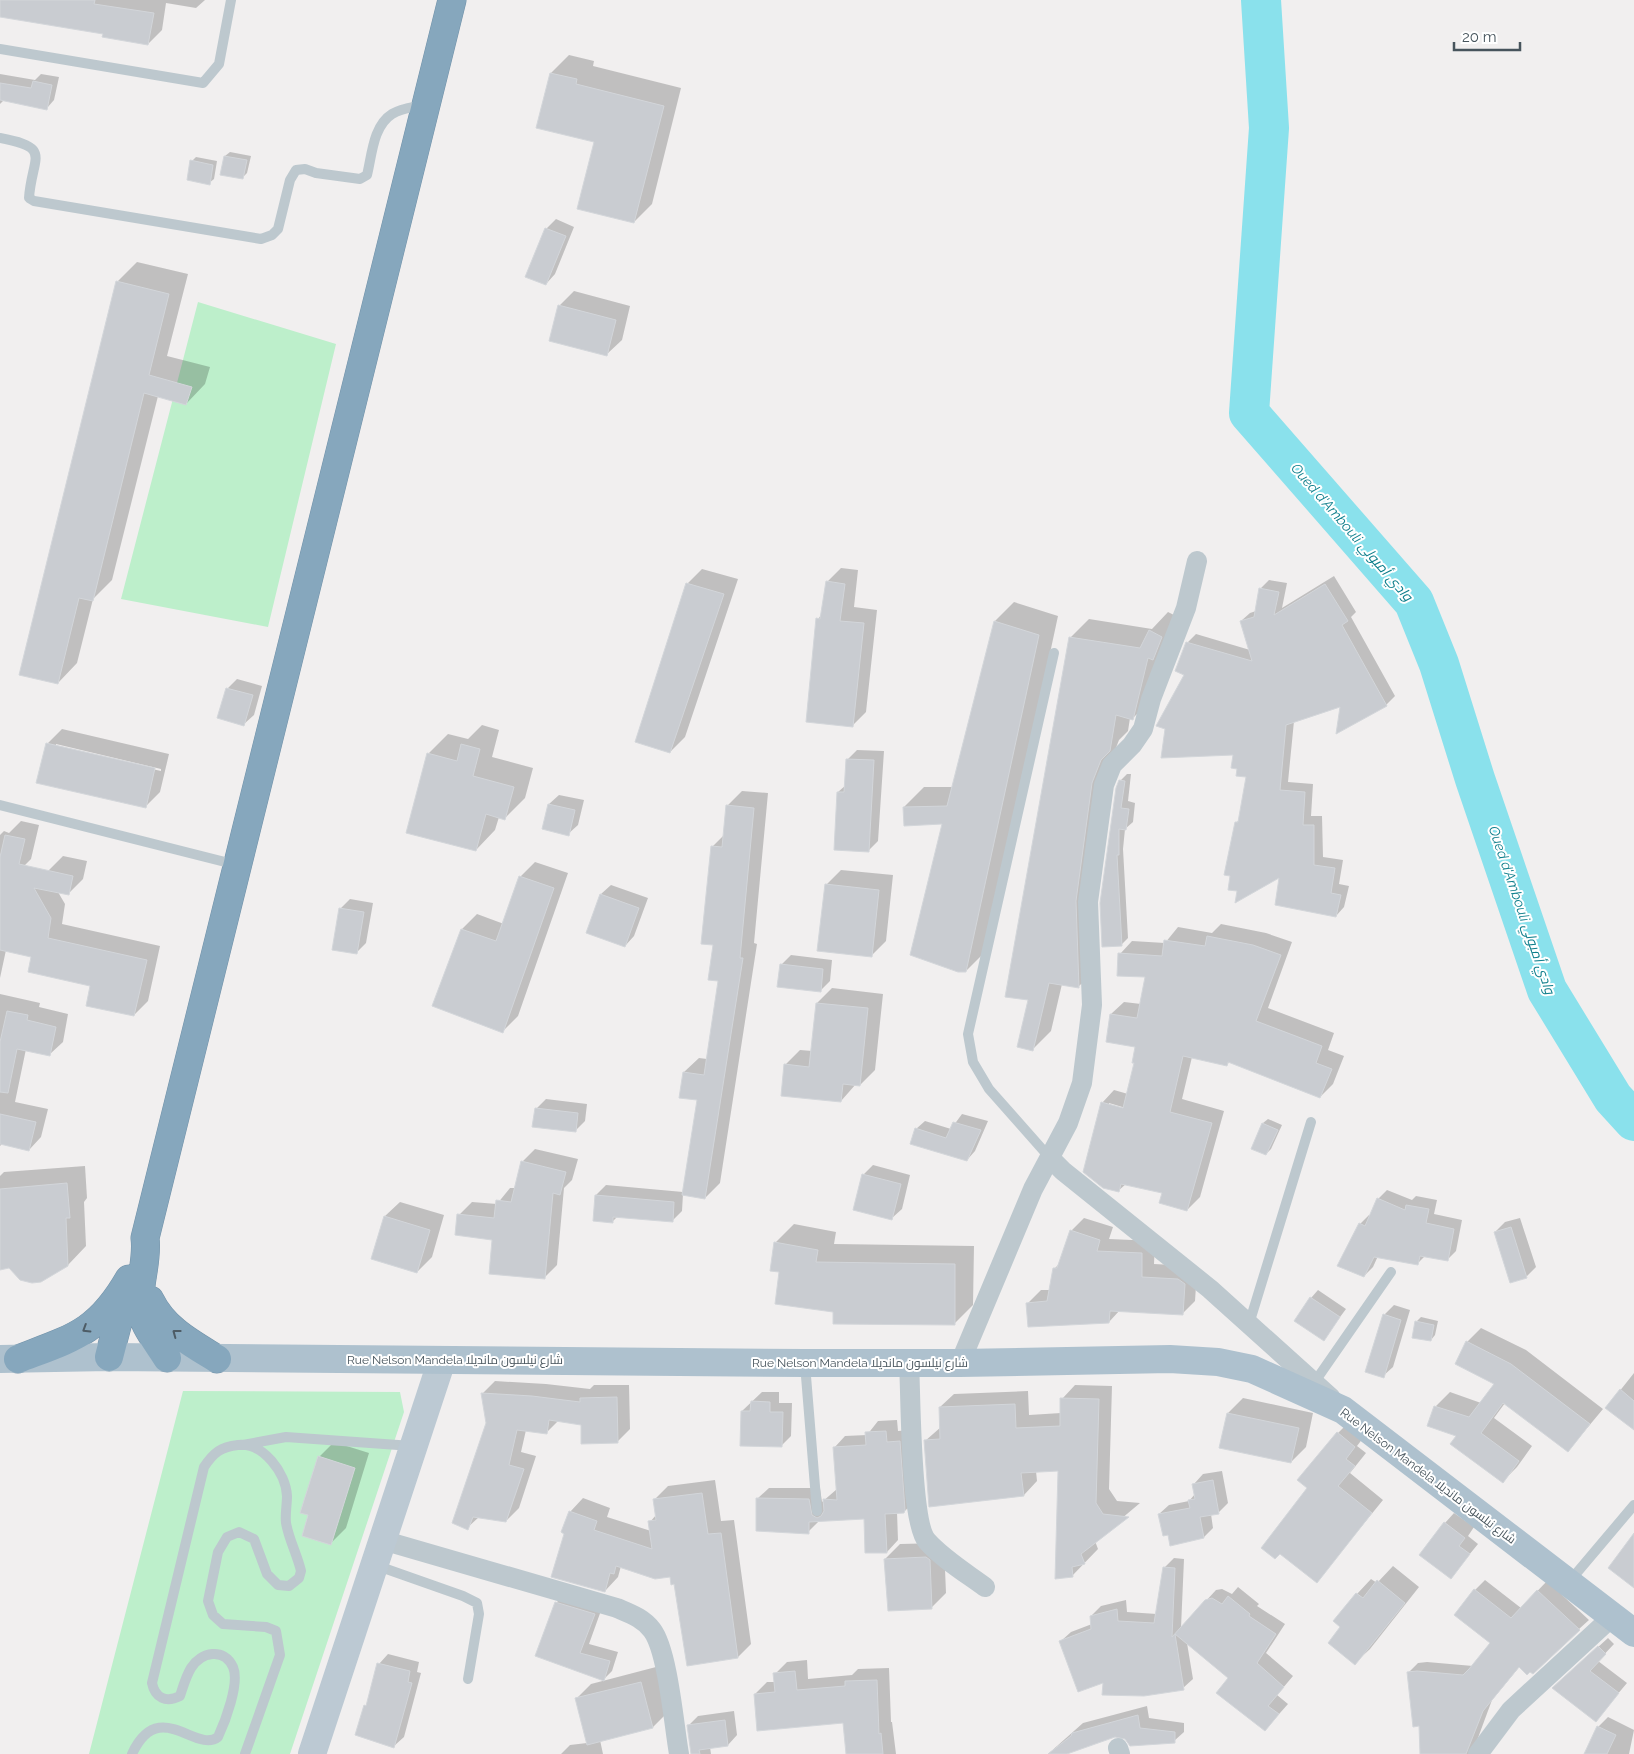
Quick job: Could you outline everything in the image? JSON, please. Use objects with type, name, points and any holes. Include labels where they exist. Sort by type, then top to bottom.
[{"type":"highway","points":[[167,1358],[143,1315],[136,1278],[137,1250],[145,1238],[452,0]]},
{"type":"highway","points":[[109,1357],[136,1278]]},
{"type":"highway","points":[[9,1359],[74,1336],[89,1328],[103,1316],[136,1278]]},
{"type":"highway","points":[[136,1278],[159,1316],[188,1342],[217,1359]]},
{"type":"main road","name":"Rue Nelson Mandela شارع نيلسون مانديلا","points":[[9,1359],[109,1357],[805,1363],[960,1363],[1170,1359],[1218,1362],[1252,1369],[1343,1410],[1634,1633]]},
{"type":"street","points":[[960,1363],[1033,1189],[1068,1123],[1082,1083],[1092,1005],[1088,902],[1104,785],[1112,765],[1132,745],[1142,729],[1151,699],[1186,608],[1197,561]]},
{"type":"street","points":[[1050,1158],[1063,1172],[1210,1289],[1343,1410]]},
{"type":"street","points":[[312,1754],[442,1360]]},
{"type":"street","points":[[910,1363],[916,1506],[921,1529],[927,1541],[985,1587]]},
{"type":"street","points":[[378,1552],[617,1608],[640,1618],[654,1632],[662,1656],[679,1754]]},
{"type":"street","points":[[1478,1754],[1511,1710],[1612,1617]]},
{"type":"lane","points":[[0,49],[203,83],[220,64],[231,0]]},
{"type":"lane","points":[[0,138],[27,143],[34,149],[36,158],[29,198],[34,201],[260,239],[272,235],[278,230],[290,180],[296,170],[360,179],[367,174],[378,130],[386,119],[394,112],[426,104]]},
{"type":"lane","points":[[1050,1158],[989,1089],[973,1062],[968,1034],[1054,653]]},
{"type":"lane","points":[[0,805],[238,865]]},
{"type":"lane","points":[[1249,1324],[1311,1122]]},
{"type":"lane","points":[[1314,1383],[1391,1272]]},
{"type":"lane","points":[[805,1363],[817,1511]]},
{"type":"lane","points":[[132,1754],[138,1742],[147,1734],[158,1732],[173,1735],[194,1749],[210,1746],[217,1738],[231,1702],[235,1677],[233,1667],[223,1656],[214,1652],[202,1656],[191,1667],[180,1696],[172,1700],[161,1698],[154,1692],[152,1683],[204,1467],[212,1454],[224,1447],[286,1437],[413,1446]]},
{"type":"lane","points":[[243,1445],[257,1450],[271,1459],[281,1474],[287,1494],[286,1521],[290,1541],[298,1557],[301,1571],[298,1578],[289,1586],[278,1585],[267,1574],[254,1538],[239,1532],[227,1537],[218,1552],[208,1601],[213,1615],[223,1624],[266,1627],[276,1631],[280,1647],[280,1655],[245,1754]]},
{"type":"lane","points":[[1568,1582],[1634,1505]]},
{"type":"lane","points":[[378,1552],[477,1603],[479,1614],[468,1678]]},
{"type":"green space","points":[[198,302],[336,344],[268,627],[121,599]]},
{"type":"green space","points":[[183,1391],[400,1392],[404,1412],[290,1754],[89,1754]]},
{"type":"building","points":[[0,0],[95,0],[94,4],[154,13],[148,45],[102,37],[103,34],[0,17]]},
{"type":"building","points":[[550,73],[577,79],[576,84],[664,106],[634,223],[577,209],[594,142],[536,128]]},
{"type":"building","points":[[33,81],[52,85],[47,110],[0,100],[0,83],[31,88]]},
{"type":"building","points":[[224,156],[247,160],[243,179],[220,175]]},
{"type":"building","points":[[190,160],[213,165],[210,185],[187,180]]},
{"type":"building","points":[[545,228],[566,236],[546,285],[525,277]]},
{"type":"building","points":[[116,281],[169,294],[149,375],[192,387],[186,405],[144,393],[93,601],[79,598],[58,684],[19,675]]},
{"type":"building","points":[[558,305],[616,320],[607,356],[549,341]]},
{"type":"building","points":[[826,581],[845,584],[840,621],[864,623],[853,727],[806,722],[816,618],[820,619]]},
{"type":"building","points":[[686,583],[724,594],[670,753],[635,742]]},
{"type":"building","points":[[1325,584],[1348,621],[1342,625],[1387,706],[1336,734],[1340,707],[1286,725],[1280,790],[1305,792],[1303,825],[1314,825],[1314,865],[1335,868],[1331,893],[1341,895],[1336,917],[1275,905],[1279,878],[1235,903],[1237,891],[1228,890],[1230,876],[1224,875],[1235,822],[1238,822],[1246,777],[1236,776],[1237,769],[1231,768],[1233,755],[1161,758],[1165,729],[1156,726],[1184,675],[1175,671],[1186,642],[1252,661],[1240,621],[1254,617],[1259,588],[1279,592],[1274,615]]},
{"type":"building","points":[[994,621],[1039,635],[966,972],[958,972],[910,955],[942,824],[904,826],[903,807],[947,806]]},
{"type":"building","points":[[1149,630],[1162,637],[1153,660],[1148,658],[1133,720],[1116,715],[1110,751],[1101,760],[1092,783],[1076,901],[1079,988],[1049,983],[1033,1051],[1017,1047],[1028,1000],[1005,997],[1069,637],[1140,648]]},
{"type":"building","points":[[226,688],[253,695],[244,726],[217,718]]},
{"type":"building","points":[[46,743],[155,768],[146,808],[36,783]]},
{"type":"building","points":[[461,744],[480,749],[473,776],[514,787],[505,820],[486,814],[476,851],[406,833],[427,753],[457,761]]},
{"type":"building","points":[[846,759],[874,760],[869,852],[834,850],[837,792],[844,792]]},
{"type":"building","points":[[1119,780],[1125,781],[1121,808],[1129,809],[1126,830],[1119,829],[1119,855],[1117,855],[1122,946],[1102,947],[1100,903],[1116,788]]},
{"type":"building","points":[[548,804],[575,810],[569,836],[542,829]]},
{"type":"building","points":[[726,805],[754,808],[740,958],[743,958],[705,1199],[682,1195],[697,1100],[679,1098],[683,1072],[704,1075],[718,981],[708,980],[713,945],[701,944],[711,846],[722,847]]},
{"type":"building","points":[[5,835],[25,839],[19,864],[73,876],[69,895],[34,888],[51,918],[48,938],[147,960],[134,1016],[86,1006],[90,986],[28,972],[31,957],[0,950],[0,857]]},
{"type":"building","points":[[519,876],[554,888],[503,1033],[432,1006],[461,929],[496,941]]},
{"type":"building","points":[[825,884],[879,890],[872,957],[817,951]]},
{"type":"building","points":[[600,894],[639,908],[625,947],[586,933]]},
{"type":"building","points":[[339,908],[364,912],[357,954],[332,950]]},
{"type":"building","points":[[1207,936],[1253,945],[1281,955],[1256,1021],[1322,1046],[1316,1063],[1332,1069],[1320,1098],[1228,1062],[1227,1066],[1183,1056],[1170,1112],[1212,1123],[1187,1211],[1159,1203],[1162,1193],[1121,1184],[1119,1192],[1103,1188],[1083,1172],[1101,1102],[1123,1108],[1134,1063],[1132,1063],[1135,1047],[1106,1042],[1110,1014],[1137,1018],[1145,977],[1117,976],[1118,953],[1162,956],[1164,940],[1205,946]]},
{"type":"building","points":[[780,964],[823,969],[821,992],[777,987]]},
{"type":"building","points":[[816,1003],[868,1008],[860,1086],[843,1084],[841,1102],[781,1096],[784,1064],[809,1067]]},
{"type":"building","points":[[7,1011],[28,1015],[27,1020],[56,1027],[50,1056],[17,1049],[8,1093],[0,1092],[0,1042]]},
{"type":"building","points":[[535,1108],[578,1113],[576,1132],[532,1127]]},
{"type":"building","points":[[0,1114],[36,1122],[29,1151],[0,1144]]},
{"type":"building","points":[[953,1122],[981,1130],[967,1161],[910,1144],[915,1128],[946,1138]]},
{"type":"building","points":[[1262,1123],[1278,1130],[1266,1155],[1251,1149]]},
{"type":"building","points":[[521,1161],[566,1172],[560,1195],[553,1193],[545,1279],[489,1274],[492,1240],[455,1235],[457,1214],[494,1218],[496,1200],[511,1202]]},
{"type":"building","points":[[862,1174],[901,1184],[892,1220],[853,1210]]},
{"type":"building","points":[[67,1183],[70,1218],[66,1218],[68,1266],[41,1282],[32,1283],[20,1280],[9,1268],[0,1270],[0,1189]]},
{"type":"building","points":[[595,1195],[674,1202],[673,1222],[613,1217],[613,1223],[593,1221]]},
{"type":"building","points":[[1377,1198],[1405,1210],[1406,1205],[1429,1209],[1426,1223],[1454,1229],[1448,1261],[1420,1256],[1418,1265],[1374,1257],[1364,1277],[1337,1266],[1359,1223],[1365,1226]]},
{"type":"building","points":[[384,1216],[430,1230],[417,1273],[371,1259]]},
{"type":"building","points":[[1511,1227],[1527,1278],[1510,1283],[1494,1232]]},
{"type":"building","points":[[1070,1230],[1100,1240],[1097,1251],[1142,1253],[1142,1277],[1178,1279],[1185,1284],[1183,1315],[1110,1311],[1109,1323],[1028,1327],[1026,1303],[1047,1301],[1053,1268],[1057,1268]]},
{"type":"building","points":[[774,1242],[818,1250],[816,1262],[955,1264],[955,1325],[833,1324],[833,1312],[775,1304],[779,1272],[770,1271]]},
{"type":"building","points":[[1310,1297],[1340,1317],[1324,1341],[1294,1321]]},
{"type":"building","points":[[1383,1314],[1401,1320],[1384,1378],[1365,1372]]},
{"type":"building","points":[[1415,1321],[1434,1325],[1431,1341],[1412,1338]]},
{"type":"building","points":[[1466,1341],[1511,1364],[1590,1424],[1568,1452],[1503,1403],[1481,1433],[1519,1461],[1503,1483],[1450,1444],[1456,1436],[1427,1426],[1434,1406],[1469,1417],[1494,1384],[1455,1364]]},
{"type":"building","points":[[1620,1389],[1634,1401],[1634,1430],[1605,1408]]},
{"type":"building","points":[[481,1393],[532,1396],[580,1402],[580,1398],[617,1397],[618,1443],[581,1444],[581,1425],[549,1420],[547,1434],[517,1430],[509,1465],[524,1469],[506,1522],[473,1517],[468,1530],[452,1523],[486,1423]]},
{"type":"building","points":[[1060,1398],[1099,1399],[1096,1503],[1103,1514],[1129,1517],[1081,1554],[1085,1564],[1072,1567],[1073,1577],[1055,1579],[1058,1471],[1021,1473],[1024,1496],[929,1507],[924,1440],[940,1439],[939,1407],[1015,1404],[1016,1428],[1060,1426]]},
{"type":"building","points":[[751,1401],[770,1402],[770,1412],[783,1412],[782,1447],[740,1446],[741,1411],[750,1411]]},
{"type":"building","points":[[1227,1413],[1299,1428],[1291,1463],[1219,1448]]},
{"type":"building","points":[[886,1431],[887,1442],[900,1441],[905,1510],[904,1513],[885,1514],[887,1553],[865,1553],[864,1519],[809,1522],[809,1534],[756,1531],[756,1498],[809,1499],[812,1515],[817,1518],[821,1516],[824,1511],[823,1499],[837,1500],[833,1447],[866,1445],[865,1432]]},
{"type":"building","points":[[1337,1432],[1355,1447],[1346,1459],[1355,1466],[1338,1486],[1372,1513],[1317,1583],[1280,1554],[1275,1559],[1261,1548],[1307,1488],[1297,1480]]},
{"type":"building","points":[[318,1456],[355,1468],[331,1545],[302,1536],[308,1515],[300,1513]]},
{"type":"building","points":[[1213,1480],[1219,1514],[1200,1517],[1204,1538],[1170,1546],[1168,1535],[1163,1536],[1158,1514],[1190,1508],[1188,1500],[1195,1499],[1192,1484]]},
{"type":"building","points":[[702,1493],[708,1534],[721,1533],[738,1658],[687,1666],[674,1584],[671,1585],[670,1577],[655,1579],[616,1566],[614,1574],[610,1573],[605,1592],[551,1577],[564,1534],[561,1532],[569,1511],[597,1521],[594,1530],[652,1549],[648,1521],[656,1520],[653,1499]]},
{"type":"building","points":[[1444,1522],[1465,1538],[1459,1546],[1470,1554],[1451,1579],[1419,1555]]},
{"type":"building","points":[[1634,1533],[1634,1588],[1608,1568]]},
{"type":"building","points":[[926,1557],[930,1560],[932,1609],[888,1611],[884,1559]]},
{"type":"building","points":[[1163,1567],[1175,1568],[1172,1637],[1205,1600],[1212,1598],[1222,1604],[1228,1596],[1250,1614],[1249,1616],[1276,1634],[1257,1663],[1284,1687],[1268,1706],[1279,1714],[1265,1731],[1216,1693],[1228,1678],[1175,1634],[1184,1690],[1144,1696],[1102,1695],[1103,1683],[1078,1692],[1059,1641],[1091,1629],[1090,1616],[1117,1609],[1118,1621],[1154,1623]]},
{"type":"building","points":[[1377,1580],[1405,1603],[1355,1665],[1328,1643],[1340,1627],[1333,1621],[1356,1593],[1363,1598]]},
{"type":"building","points":[[1474,1589],[1511,1618],[1537,1590],[1580,1630],[1533,1674],[1530,1672],[1527,1675],[1519,1667],[1483,1711],[1466,1754],[1420,1754],[1419,1726],[1413,1727],[1407,1672],[1417,1671],[1463,1675],[1490,1643],[1454,1615]]},
{"type":"building","points":[[555,1602],[595,1614],[580,1653],[610,1661],[604,1681],[535,1656]]},
{"type":"building","points":[[1598,1646],[1606,1654],[1590,1671],[1619,1693],[1596,1722],[1552,1688]]},
{"type":"building","points":[[377,1663],[410,1671],[408,1682],[412,1683],[394,1748],[355,1735],[364,1705],[366,1706]]},
{"type":"building","points":[[795,1671],[797,1690],[845,1686],[845,1681],[877,1680],[879,1734],[881,1733],[883,1754],[846,1754],[843,1723],[757,1731],[754,1694],[775,1692],[773,1673]]},
{"type":"building","points":[[641,1682],[653,1728],[587,1745],[575,1698]]},
{"type":"building","points":[[1138,1715],[1140,1728],[1175,1732],[1175,1743],[1130,1746],[1125,1739],[1115,1737],[1067,1754],[1048,1754],[1071,1736],[1072,1733]]},
{"type":"building","points":[[725,1720],[728,1746],[699,1750],[700,1754],[691,1754],[687,1725]]},
{"type":"building","points":[[1597,1726],[1616,1735],[1607,1754],[1584,1754]]},
{"type":"waterway","name":"Oued d'Ambouli وادي أمبولي","points":[[1261,0],[1269,128],[1249,413],[1414,602],[1439,664],[1475,779],[1547,990],[1613,1098],[1634,1121]]}]
